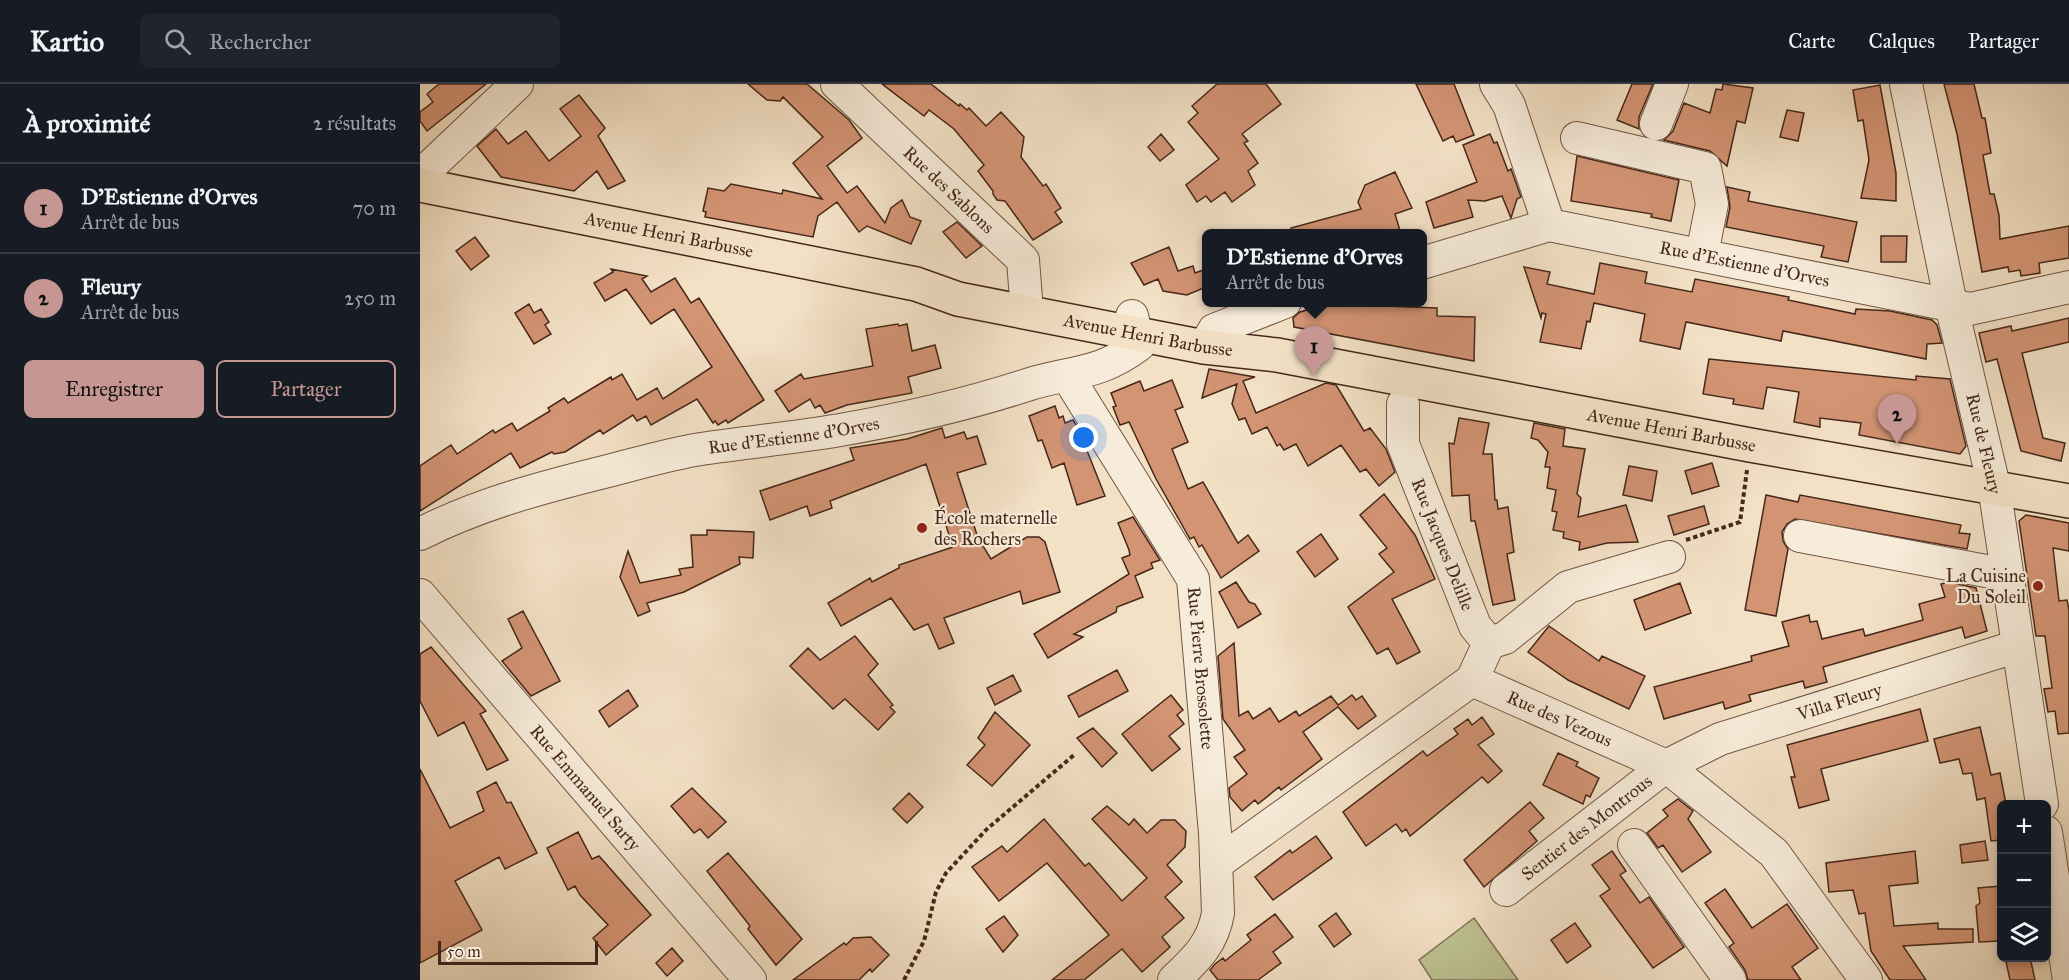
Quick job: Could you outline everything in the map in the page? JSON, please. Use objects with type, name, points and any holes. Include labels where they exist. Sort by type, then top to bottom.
[{"type":"main road","name":"Avenue Henri Barbusse","points":[[420,185],[916,284],[958,299],[1026,302],[1209,338],[1277,355],[1750,445],[1994,486],[2069,501]]},
{"type":"street","points":[[420,176],[517,84]]},
{"type":"street","name":"Rue des Sablons","points":[[837,84],[1023,260],[1026,302]]},
{"type":"street","points":[[1496,84],[1509,105],[1549,225]]},
{"type":"street","points":[[1656,124],[1672,84]]},
{"type":"street","name":"Rue de Fleury","points":[[1905,84],[1951,304],[1994,486],[2041,800]]},
{"type":"street","points":[[1577,138],[1705,168],[1712,204],[1702,254]]},
{"type":"street","name":"Rue d'Estienne d'Orves","points":[[1427,262],[1549,225],[1970,309],[2069,287]]},
{"type":"street","points":[[1209,338],[1276,307]]},
{"type":"street","name":"Rue d'Estienne d'Orves","points":[[420,534],[457,515],[522,492],[661,458],[701,449],[843,430],[996,395],[1052,377],[1068,377],[1112,363],[1138,345],[1134,325]]},
{"type":"street","name":"Rue Pierre Brossolette","points":[[1068,377],[1194,579],[1216,864],[1216,927],[1203,952],[1174,980]]},
{"type":"street","name":"Rue Jacques Delille","points":[[1403,404],[1403,444],[1475,626],[1489,643]]},
{"type":"street","points":[[1800,536],[2007,575]]},
{"type":"street","points":[[1216,864],[1472,680],[1489,643],[1505,638],[1568,587],[1669,557]]},
{"type":"street","name":"Rue Emmanuel Sarty","points":[[420,595],[750,980]]},
{"type":"street","name":"Villa Fleury","points":[[1666,766],[1720,739],[2018,646]]},
{"type":"street","name":"Rue des Vezous","points":[[1472,680],[1666,766],[1774,853],[1866,980]]},
{"type":"street","name":"Sentier des Montrous","points":[[1506,890],[1666,766]]},
{"type":"street","points":[[1634,845],[1730,980]]},
{"type":"street","points":[[2049,854],[2069,980]]},
{"type":"path","points":[[1669,557],[1681,542],[1740,522],[1750,445]]},
{"type":"path","points":[[904,980],[924,941],[936,892],[946,873],[987,829],[1074,755]]},
{"type":"green space","points":[[1474,918],[1518,980],[1432,980],[1419,960]]},
{"type":"building","points":[[439,84],[486,84],[427,131],[420,121],[420,112],[433,102],[427,94]]},
{"type":"building","points":[[748,84],[807,84],[849,120],[862,138],[827,166],[847,193],[857,186],[885,223],[891,208],[902,200],[910,217],[921,221],[911,244],[867,226],[859,232],[837,202],[818,216],[813,237],[705,217],[706,212],[703,211],[708,188],[724,191],[731,184],[782,194],[783,190],[822,199],[793,163],[823,137],[783,97],[780,101],[767,100]]},
{"type":"building","points":[[882,84],[931,84],[959,106],[960,104],[967,110],[969,108],[986,126],[1001,112],[1024,137],[1021,157],[1043,186],[1046,184],[1061,208],[1055,212],[1062,222],[1033,240],[1005,201],[997,200],[978,171],[984,165],[954,129],[929,110],[924,116]]},
{"type":"building","points":[[1217,84],[1266,84],[1281,104],[1242,134],[1248,141],[1244,143],[1258,163],[1248,171],[1255,185],[1232,202],[1225,192],[1211,202],[1206,196],[1197,202],[1186,185],[1219,159],[1188,122],[1198,113],[1192,106]]},
{"type":"building","points":[[1416,84],[1454,84],[1474,135],[1456,142],[1453,136],[1443,141]]},
{"type":"building","points":[[1632,84],[1653,84],[1639,117],[1639,129],[1617,120]]},
{"type":"building","points":[[1723,84],[1753,88],[1745,123],[1737,121],[1727,166],[1710,151],[1664,140],[1673,131],[1684,103],[1710,113],[1716,89],[1722,90]]},
{"type":"building","points":[[1944,84],[1974,84],[1982,118],[1985,118],[1991,153],[1983,155],[1990,194],[1994,194],[1999,215],[2000,239],[2069,226],[2069,258],[2039,263],[2040,273],[2021,276],[2020,270],[2009,272],[2008,267],[1982,272],[1957,134]]},
{"type":"building","points":[[1880,85],[1896,173],[1896,201],[1861,198],[1869,160],[1863,120],[1858,121],[1853,90]]},
{"type":"building","points":[[579,95],[605,128],[598,136],[625,181],[608,189],[597,171],[574,191],[501,177],[477,146],[496,129],[508,144],[526,131],[549,161],[581,136],[560,109]]},
{"type":"building","points":[[1787,110],[1804,113],[1798,141],[1780,137]]},
{"type":"building","points":[[1161,134],[1174,150],[1160,161],[1148,147]]},
{"type":"building","points":[[1490,134],[1494,143],[1497,142],[1508,171],[1511,169],[1521,197],[1517,199],[1511,218],[1502,196],[1485,201],[1468,200],[1473,217],[1434,228],[1426,202],[1477,182],[1463,145]]},
{"type":"building","points":[[1577,156],[1679,180],[1671,221],[1651,217],[1652,214],[1571,201]]},
{"type":"building","points":[[1395,172],[1412,208],[1395,214],[1400,229],[1291,229],[1361,209],[1358,202],[1365,185]]},
{"type":"building","points":[[1727,187],[1750,192],[1748,201],[1857,222],[1848,262],[1821,257],[1824,246],[1726,227],[1730,207]]},
{"type":"building","points":[[957,222],[982,246],[966,258],[943,232]]},
{"type":"building","points":[[1881,236],[1907,236],[1906,262],[1881,262]]},
{"type":"building","points":[[475,237],[489,256],[471,270],[456,251]]},
{"type":"building","points":[[1169,247],[1178,271],[1193,266],[1195,273],[1202,270],[1202,289],[1187,295],[1163,291],[1158,279],[1144,285],[1131,263]]},
{"type":"building","points":[[1600,263],[1647,272],[1645,283],[1692,292],[1695,279],[1789,297],[1788,300],[1855,314],[1856,309],[1890,311],[1932,320],[1937,325],[1942,343],[1927,344],[1926,359],[1783,331],[1781,341],[1686,322],[1680,349],[1640,341],[1645,314],[1594,303],[1590,322],[1587,321],[1581,349],[1540,342],[1546,314],[1542,313],[1541,318],[1524,267],[1550,272],[1547,284],[1594,294]]},
{"type":"building","points":[[611,269],[647,276],[642,279],[651,292],[675,278],[691,303],[699,298],[764,400],[728,423],[726,420],[718,425],[715,421],[713,423],[697,399],[651,425],[646,416],[637,421],[633,415],[603,434],[600,430],[565,452],[554,454],[552,452],[520,468],[511,453],[420,511],[420,466],[451,445],[457,454],[493,430],[495,433],[512,423],[517,431],[550,411],[548,408],[564,398],[568,403],[611,377],[612,380],[622,374],[637,400],[657,388],[663,399],[712,367],[674,309],[651,324],[626,289],[605,301],[594,283],[613,272]]},
{"type":"building","points":[[529,304],[534,313],[541,309],[549,322],[545,325],[551,334],[534,344],[515,313]]},
{"type":"building","points":[[1317,307],[1411,307],[1437,308],[1437,316],[1475,317],[1474,361],[1294,327],[1293,318],[1300,312]]},
{"type":"building","points":[[2069,318],[2069,342],[2022,353],[2043,438],[2065,443],[2061,461],[2021,451],[1997,359],[1986,362],[1979,333],[2011,326],[2012,331]]},
{"type":"building","points":[[898,324],[899,326],[907,324],[912,351],[935,345],[941,368],[908,377],[912,393],[847,405],[825,413],[820,405],[815,408],[810,399],[789,412],[775,391],[801,374],[804,379],[873,366],[866,329]]},
{"type":"building","points":[[1709,359],[1916,380],[1916,376],[1950,379],[1966,446],[1960,454],[1859,435],[1861,423],[1820,418],[1820,427],[1794,422],[1799,392],[1767,387],[1763,409],[1733,404],[1734,399],[1703,394]]},
{"type":"building","points":[[1209,369],[1255,377],[1243,381],[1256,413],[1326,383],[1336,385],[1364,431],[1370,428],[1386,449],[1395,472],[1379,486],[1366,469],[1360,472],[1341,445],[1308,466],[1296,444],[1284,450],[1280,444],[1277,446],[1267,427],[1252,434],[1245,418],[1239,420],[1232,404],[1237,384],[1202,398]]},
{"type":"building","points":[[1172,380],[1183,407],[1175,410],[1188,442],[1172,449],[1188,489],[1203,482],[1238,543],[1248,535],[1259,551],[1221,578],[1202,545],[1199,547],[1194,537],[1190,539],[1156,479],[1129,422],[1120,425],[1113,407],[1116,406],[1111,393],[1140,381],[1144,391]]},
{"type":"building","points":[[1055,406],[1059,418],[1063,416],[1065,423],[1073,420],[1087,442],[1084,443],[1105,496],[1077,505],[1064,463],[1052,468],[1042,440],[1038,441],[1029,416]]},
{"type":"building","points":[[1459,418],[1489,423],[1483,454],[1492,454],[1495,500],[1497,500],[1498,509],[1508,507],[1514,552],[1507,554],[1515,600],[1493,605],[1475,521],[1471,521],[1469,495],[1452,496],[1449,443],[1454,444]]},
{"type":"building","points":[[1534,423],[1565,429],[1563,446],[1585,449],[1577,494],[1581,498],[1578,517],[1626,505],[1638,542],[1607,543],[1579,550],[1580,542],[1563,538],[1564,532],[1553,530],[1557,512],[1552,511],[1556,490],[1547,488],[1550,467],[1545,467],[1548,452],[1538,440],[1531,438]]},
{"type":"building","points":[[942,428],[945,438],[964,432],[967,439],[977,436],[986,464],[957,473],[978,538],[991,559],[1027,537],[1039,537],[1045,542],[1060,592],[1023,604],[1020,591],[944,618],[954,643],[939,649],[928,624],[914,630],[891,598],[841,626],[828,603],[870,578],[872,582],[899,568],[899,565],[953,547],[926,464],[830,501],[832,508],[810,516],[807,506],[770,520],[760,491],[854,460],[850,448],[907,439]]},
{"type":"building","points":[[1712,463],[1719,486],[1692,494],[1685,471]]},
{"type":"building","points":[[1629,466],[1657,471],[1652,501],[1623,495]]},
{"type":"building","points":[[1384,494],[1415,535],[1435,579],[1392,599],[1420,652],[1397,664],[1388,648],[1377,654],[1348,607],[1394,572],[1379,554],[1387,548],[1360,515]]},
{"type":"building","points":[[1766,495],[1798,502],[1800,495],[1961,525],[1959,533],[1970,534],[1967,549],[1795,519],[1787,524],[1782,532],[1783,541],[1788,549],[1776,616],[1745,610]]},
{"type":"building","points":[[1704,506],[1709,524],[1674,535],[1668,516]]},
{"type":"building","points":[[2026,515],[2069,523],[2069,551],[2053,548],[2059,601],[2067,600],[2069,610],[2069,733],[2058,734],[2055,711],[2048,712],[2044,689],[2052,688],[2045,636],[2036,636],[2019,521]]},
{"type":"building","points":[[1133,517],[1160,560],[1151,563],[1153,568],[1135,576],[1143,597],[1117,607],[1116,612],[1074,634],[1083,637],[1048,658],[1034,634],[1129,574],[1122,558],[1130,555],[1129,550],[1118,523]]},
{"type":"building","points":[[707,530],[754,532],[753,558],[739,557],[740,564],[684,592],[647,603],[650,611],[638,616],[620,577],[628,551],[640,583],[681,575],[679,569],[693,567],[691,535],[707,535]]},
{"type":"building","points":[[1321,534],[1338,559],[1315,577],[1297,552]]},
{"type":"building","points":[[1236,582],[1249,602],[1255,604],[1261,614],[1238,628],[1219,592]]},
{"type":"building","points":[[1949,582],[1976,588],[1987,631],[1965,638],[1962,627],[1823,667],[1827,682],[1805,688],[1803,681],[1749,695],[1751,701],[1725,709],[1723,702],[1664,719],[1654,687],[1752,661],[1751,656],[1789,646],[1782,622],[1809,615],[1810,622],[1817,621],[1822,639],[1863,629],[1865,636],[1923,620],[1919,604],[1945,597],[1941,584]]},
{"type":"building","points":[[1680,583],[1691,613],[1645,630],[1634,600]]},
{"type":"building","points":[[523,611],[560,681],[531,696],[502,661],[522,648],[508,619]]},
{"type":"building","points":[[1549,626],[1599,661],[1602,656],[1645,676],[1629,709],[1568,680],[1528,652]]},
{"type":"building","points":[[855,636],[878,664],[868,675],[893,705],[890,707],[895,712],[878,730],[845,699],[833,709],[790,666],[808,648],[820,660]]},
{"type":"building","points":[[1234,643],[1239,716],[1248,711],[1253,719],[1270,708],[1279,722],[1296,711],[1299,716],[1331,696],[1338,705],[1352,695],[1356,700],[1362,696],[1376,716],[1358,729],[1338,707],[1303,732],[1322,759],[1281,790],[1279,787],[1258,804],[1255,800],[1242,811],[1230,797],[1229,788],[1247,774],[1234,757],[1245,750],[1223,719],[1218,656]]},
{"type":"building","points":[[431,647],[486,711],[480,714],[508,760],[487,770],[464,722],[438,736],[420,701],[420,654]]},
{"type":"building","points":[[1117,670],[1128,691],[1079,717],[1068,696]]},
{"type":"building","points":[[1013,675],[1021,691],[995,705],[987,688]]},
{"type":"building","points":[[628,690],[638,706],[609,727],[599,711]]},
{"type":"building","points":[[1171,695],[1183,710],[1177,715],[1184,724],[1169,736],[1180,749],[1152,771],[1122,734]]},
{"type":"building","points":[[1920,709],[1928,741],[1821,769],[1829,800],[1799,808],[1791,777],[1795,777],[1787,745]]},
{"type":"building","points":[[995,712],[1030,745],[992,786],[967,765],[985,745],[978,738]]},
{"type":"building","points":[[1482,717],[1494,734],[1478,745],[1502,771],[1488,783],[1482,777],[1410,836],[1406,829],[1402,832],[1396,824],[1366,846],[1343,812],[1423,751],[1427,756],[1458,734],[1454,729],[1468,719],[1472,725]]},
{"type":"building","points":[[1980,727],[1991,775],[2000,773],[2005,800],[1997,800],[1997,840],[1991,841],[1985,798],[1977,800],[1972,773],[1963,774],[1959,759],[1940,763],[1934,739]]},
{"type":"building","points":[[1093,728],[1117,753],[1102,767],[1077,738]]},
{"type":"building","points":[[1558,753],[1578,762],[1576,766],[1599,778],[1590,797],[1586,795],[1583,804],[1543,785]]},
{"type":"building","points":[[420,769],[450,828],[484,811],[477,792],[496,782],[507,803],[511,802],[537,853],[505,869],[499,857],[455,881],[482,930],[420,963]]},
{"type":"building","points":[[692,788],[726,822],[708,838],[700,829],[694,833],[671,806]]},
{"type":"building","points":[[909,793],[923,807],[907,823],[893,809]]},
{"type":"building","points":[[1678,799],[1693,811],[1688,819],[1711,852],[1682,872],[1663,845],[1658,848],[1647,833],[1668,816],[1663,810]]},
{"type":"building","points":[[1530,802],[1544,818],[1529,831],[1537,841],[1484,887],[1464,860]]},
{"type":"building","points":[[1107,806],[1129,825],[1134,819],[1147,833],[1161,820],[1175,820],[1186,831],[1185,847],[1167,865],[1182,882],[1165,897],[1184,918],[1162,937],[1170,947],[1142,972],[1122,949],[1084,980],[1052,980],[1109,935],[1047,863],[999,901],[972,867],[1002,846],[1007,852],[1044,819],[1085,866],[1089,863],[1122,901],[1147,878],[1092,819]]},
{"type":"building","points":[[578,832],[592,859],[599,856],[651,915],[606,955],[593,938],[608,925],[580,895],[575,886],[568,890],[547,848]]},
{"type":"building","points":[[1316,836],[1332,858],[1273,900],[1255,877],[1290,850],[1292,853]]},
{"type":"building","points":[[1985,841],[1988,860],[1962,863],[1960,845]]},
{"type":"building","points":[[1612,851],[1626,871],[1620,875],[1640,903],[1649,897],[1684,947],[1653,968],[1600,896],[1610,889],[1592,865]]},
{"type":"building","points":[[1915,851],[1918,883],[1889,886],[1894,926],[1938,923],[1938,929],[1973,929],[1973,942],[1903,946],[1926,980],[1890,980],[1871,951],[1865,913],[1859,914],[1853,890],[1829,892],[1826,863]]},
{"type":"building","points":[[728,853],[802,939],[776,965],[748,929],[750,926],[707,871]]},
{"type":"building","points":[[1997,886],[1997,941],[1979,942],[1976,906],[1980,903],[1978,888]]},
{"type":"building","points":[[1725,889],[1752,928],[1787,904],[1818,948],[1792,967],[1801,980],[1748,980],[1745,970],[1729,947],[1734,943],[1705,903]]},
{"type":"building","points":[[1336,913],[1351,934],[1334,947],[1319,926]]},
{"type":"building","points":[[1275,914],[1293,937],[1273,952],[1281,963],[1258,980],[1218,980],[1210,970],[1215,964],[1223,958],[1225,961],[1251,940],[1247,935]]},
{"type":"building","points":[[1004,916],[1018,935],[1003,952],[986,929]]},
{"type":"building","points":[[1575,923],[1591,946],[1567,963],[1551,940]]},
{"type":"building","points":[[871,937],[889,955],[872,972],[870,969],[859,980],[793,980],[853,938]]},
{"type":"building","points":[[672,948],[683,961],[667,976],[656,963]]},
{"type":"building","points":[[2006,962],[2031,962],[2035,980],[2010,980]]},
{"type":"place","name":"D'Estienne d'Orves","points":[[1314,376]]},
{"type":"place","name":"Fleury","points":[[1897,444]]},
{"type":"place","name":"École maternelle des Rochers","points":[[922,528]]},
{"type":"place","name":"La Cuisine Du Soleil","points":[[2038,586]]}]
